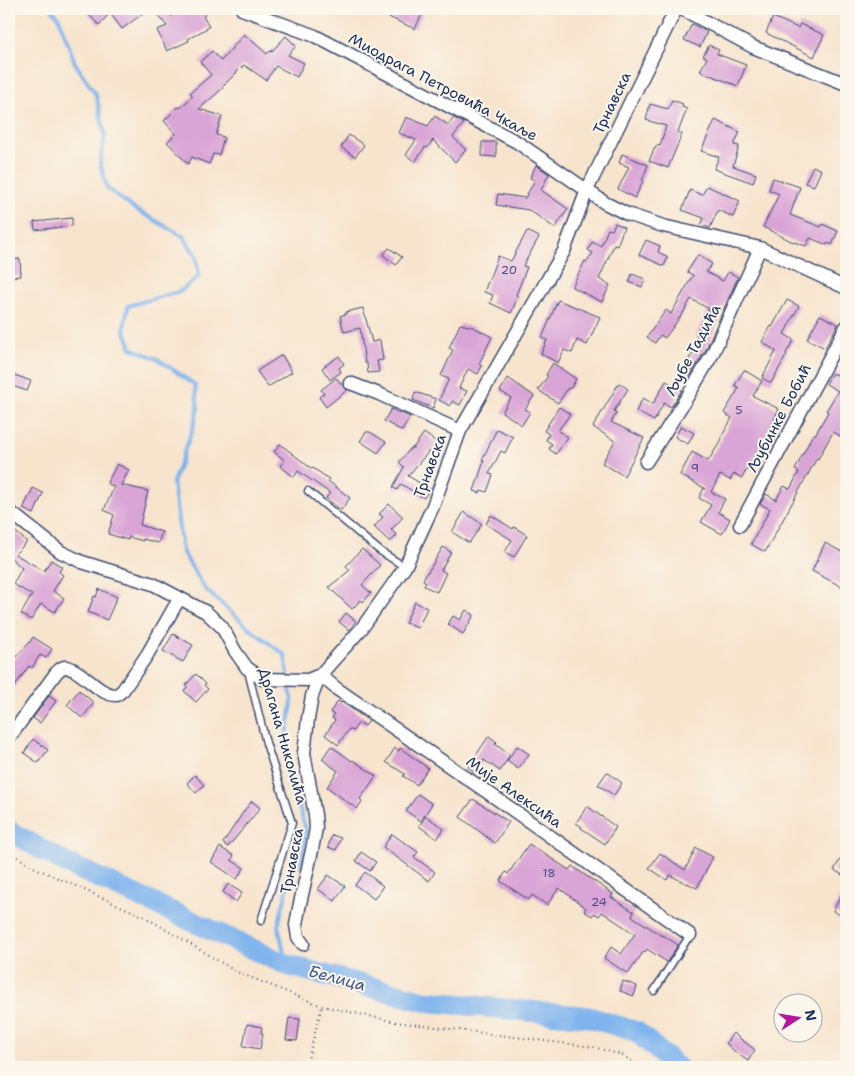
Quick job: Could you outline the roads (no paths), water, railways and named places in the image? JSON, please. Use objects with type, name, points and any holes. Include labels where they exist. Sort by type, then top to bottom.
[{"type":"street","name":"Миодрага Петровића Чкаље","points":[[242,9],[323,40],[517,142],[605,203],[627,214],[663,226],[760,248],[846,288]]},
{"type":"street","name":"Трнавска","points":[[303,944],[298,937],[296,925],[316,828],[316,815],[304,753],[312,696],[320,675],[362,628],[405,567],[433,506],[460,431],[564,251],[587,190],[676,9]]},
{"type":"street","points":[[682,9],[753,47],[846,84]]},
{"type":"street","name":"Љубе Тадића","points":[[646,462],[690,394],[712,354],[760,248]]},
{"type":"street","name":"Љубинке Бобић","points":[[740,525],[846,327]]},
{"type":"street","points":[[350,383],[379,394],[460,431]]},
{"type":"street","name":"Драгана Николића","points":[[9,511],[61,552],[82,562],[153,584],[206,612],[222,627],[247,668]]},
{"type":"street","points":[[9,738],[56,673],[64,667],[78,672],[96,686],[112,695],[117,695],[123,690],[148,655],[179,599]]},
{"type":"street","points":[[247,668],[263,679],[308,680],[320,675]]},
{"type":"street","name":"Мије Алексића","points":[[320,675],[690,935]]},
{"type":"lane","points":[[308,491],[380,551],[405,567]]},
{"type":"lane","name":"Драгана Николића","points":[[247,668],[266,743],[292,823],[261,921]]},
{"type":"lane","points":[[654,991],[690,935]]},
{"type":"waterway","points":[[52,9],[59,18],[75,63],[96,95],[105,135],[100,162],[107,188],[133,208],[183,236],[196,256],[199,276],[181,291],[128,306],[124,328],[131,348],[158,359],[195,385],[198,409],[173,482],[182,551],[205,589],[249,628],[285,655],[292,703],[285,747],[295,794],[306,830],[303,856],[289,881],[278,926],[287,965]]},
{"type":"waterway","name":"Белица","points":[[9,831],[64,862],[287,965],[424,1001],[589,1017],[637,1032],[677,1067]]}]
